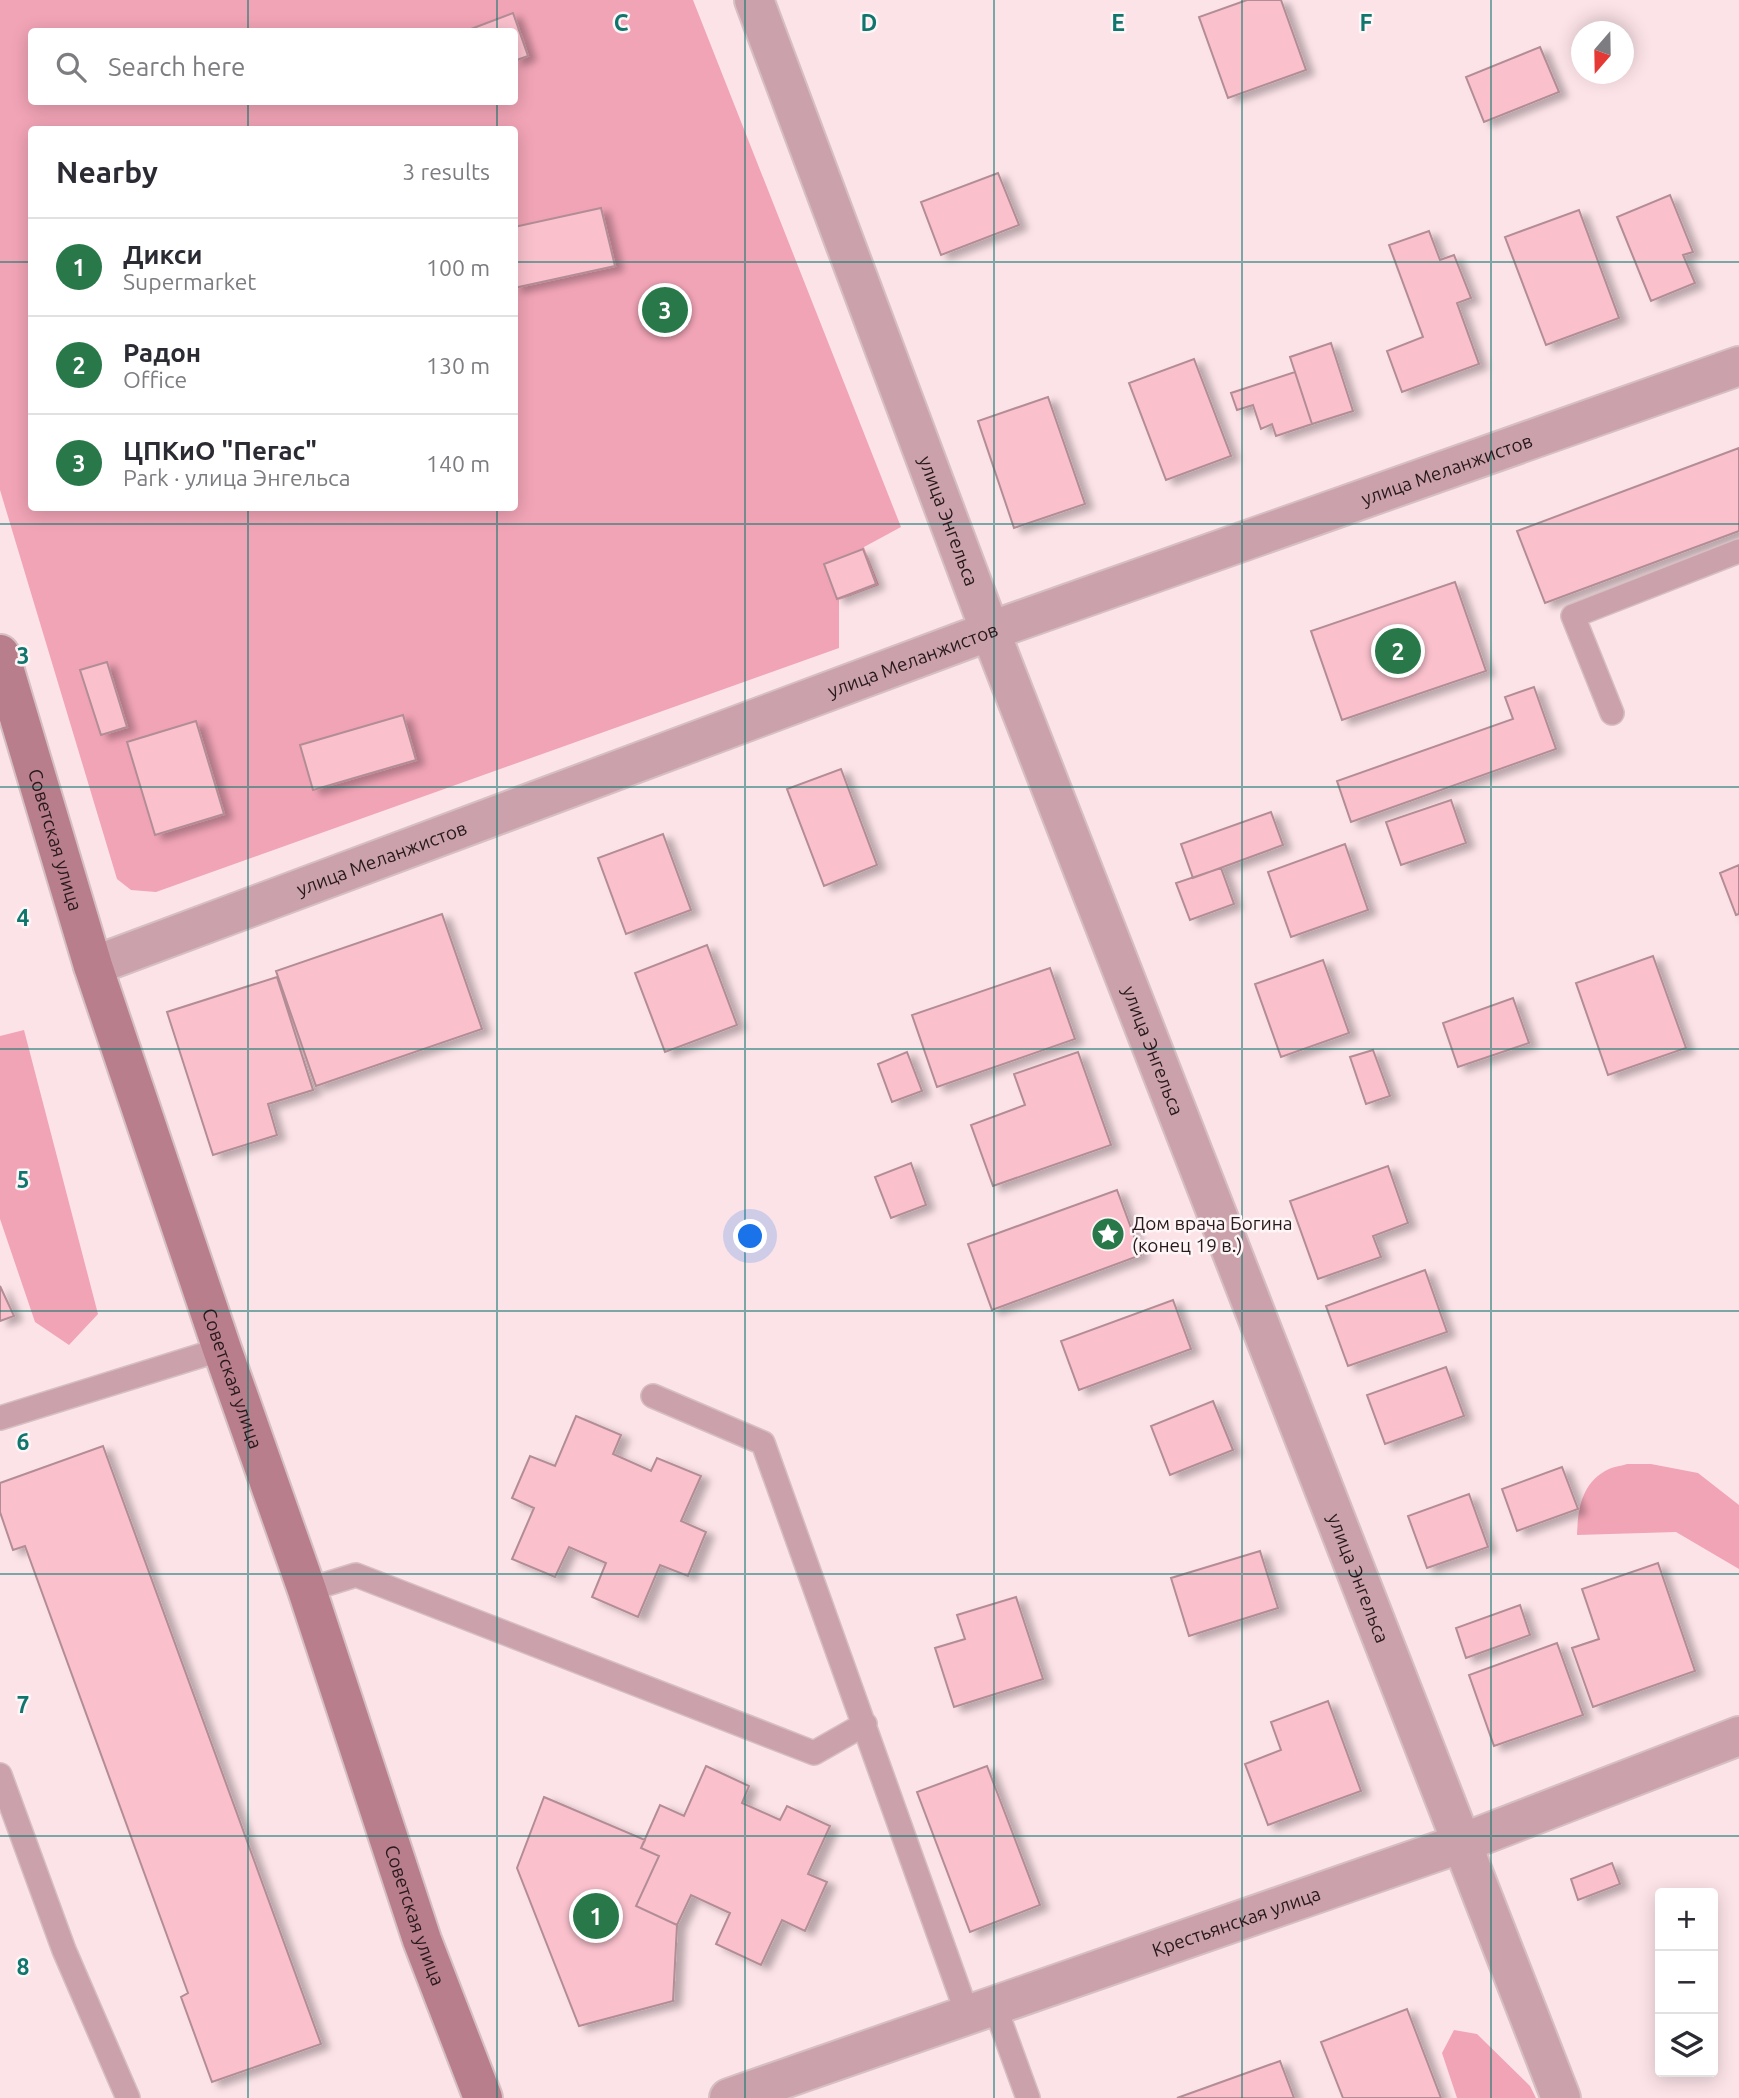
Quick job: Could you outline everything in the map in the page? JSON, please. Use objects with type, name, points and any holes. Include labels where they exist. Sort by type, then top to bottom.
[{"type":"main road","name":"Советская улица","points":[[0,654],[93,966],[222,1349],[307,1590],[422,1940],[483,2098]]},
{"type":"street","name":"улица Энгельса","points":[[754,0],[990,631],[1561,2098]]},
{"type":"street","name":"улица Меланжистов","points":[[93,966],[990,631],[1739,366]]},
{"type":"street","name":"Крестьянская улица","points":[[729,2098],[1462,1843],[1739,1736]]},
{"type":"lane","points":[[1612,713],[1573,616],[1739,551]]},
{"type":"lane","points":[[0,1418],[222,1349]]},
{"type":"lane","points":[[653,1396],[763,1443],[865,1724],[981,2011],[1028,2098]]},
{"type":"lane","points":[[307,1590],[356,1575],[814,1753],[865,1724]]},
{"type":"lane","points":[[0,1775],[64,1950],[128,2098]]},
{"type":"shaded area","points":[[0,0],[693,0],[901,527],[864,547],[879,585],[839,600],[839,648],[156,892],[131,890],[117,879],[0,490]]},
{"type":"shaded area","points":[[24,1030],[98,1314],[69,1345],[35,1322],[0,1219],[0,1036]]},
{"type":"shaded area","points":[[1627,1464],[1651,1464],[1698,1473],[1739,1505],[1739,1569],[1676,1532],[1577,1535],[1582,1499],[1591,1483],[1607,1470]]},
{"type":"shaded area","points":[[1454,2030],[1477,2034],[1530,2086],[1536,2098],[1457,2098],[1442,2053]]},
{"type":"building","points":[[1247,0],[1281,0],[1306,70],[1228,98],[1199,17]]},
{"type":"building","points":[[513,13],[528,56],[518,60],[518,28],[474,28]]},
{"type":"building","points":[[1540,47],[1559,92],[1484,122],[1466,77]]},
{"type":"building","points":[[998,173],[1019,225],[941,255],[921,202]]},
{"type":"building","points":[[1670,195],[1693,252],[1683,255],[1695,283],[1651,301],[1617,217]]},
{"type":"building","points":[[601,208],[615,266],[518,287],[518,226]]},
{"type":"building","points":[[1579,210],[1619,318],[1546,345],[1505,237]]},
{"type":"building","points":[[1429,231],[1440,260],[1454,255],[1471,298],[1457,303],[1479,364],[1402,392],[1387,351],[1423,337],[1389,245]]},
{"type":"building","points":[[1331,343],[1353,411],[1312,424],[1290,357]]},
{"type":"building","points":[[1194,359],[1231,456],[1166,480],[1129,383]]},
{"type":"building","points":[[1295,372],[1312,424],[1276,436],[1272,424],[1261,429],[1253,405],[1237,410],[1231,393]]},
{"type":"building","points":[[1048,397],[1085,504],[1014,528],[978,421]]},
{"type":"building","points":[[1739,448],[1739,531],[1545,603],[1517,531]]},
{"type":"building","points":[[863,549],[876,584],[837,599],[824,564]]},
{"type":"building","points":[[1455,582],[1486,671],[1342,720],[1311,631]]},
{"type":"building","points":[[107,662],[127,727],[101,735],[80,670]]},
{"type":"building","points":[[1534,687],[1556,749],[1351,822],[1337,781],[1513,719],[1505,697]]},
{"type":"building","points":[[403,715],[416,760],[313,790],[300,745]]},
{"type":"building","points":[[196,721],[224,814],[155,835],[127,742]]},
{"type":"building","points":[[841,769],[877,865],[824,886],[787,789]]},
{"type":"building","points":[[1451,800],[1466,843],[1401,865],[1386,822]]},
{"type":"building","points":[[1271,812],[1283,845],[1193,878],[1181,844]]},
{"type":"building","points":[[663,834],[691,910],[626,934],[598,858]]},
{"type":"building","points":[[1345,844],[1368,910],[1291,937],[1268,872]]},
{"type":"building","points":[[1739,865],[1739,914],[1736,915],[1720,873]]},
{"type":"building","points":[[1221,868],[1234,904],[1190,920],[1176,883]]},
{"type":"building","points":[[442,914],[482,1029],[316,1086],[276,971]]},
{"type":"building","points":[[707,945],[737,1025],[665,1052],[635,973]]},
{"type":"building","points":[[1653,956],[1686,1048],[1608,1075],[1576,983]]},
{"type":"building","points":[[1323,960],[1349,1033],[1281,1057],[1255,984]]},
{"type":"building","points":[[1050,968],[1075,1039],[937,1087],[912,1015]]},
{"type":"building","points":[[277,977],[313,1090],[268,1104],[277,1135],[213,1155],[167,1012]]},
{"type":"building","points":[[1513,998],[1529,1043],[1458,1067],[1443,1023]]},
{"type":"building","points":[[1373,1050],[1390,1096],[1366,1104],[1350,1057]]},
{"type":"building","points":[[907,1052],[922,1091],[892,1102],[878,1064]]},
{"type":"building","points":[[1078,1052],[1111,1145],[993,1186],[971,1125],[1025,1105],[1014,1074]]},
{"type":"building","points":[[911,1163],[926,1205],[891,1218],[875,1177]]},
{"type":"building","points":[[1388,1166],[1408,1223],[1373,1236],[1381,1257],[1318,1279],[1290,1201]]},
{"type":"building","points":[[1117,1190],[1141,1255],[992,1310],[968,1244]]},
{"type":"building","points":[[1425,1270],[1447,1332],[1348,1366],[1326,1306]]},
{"type":"building","points":[[0,1286],[14,1316],[0,1321]]},
{"type":"building","points":[[1173,1300],[1191,1349],[1079,1390],[1061,1341]]},
{"type":"building","points":[[1446,1367],[1464,1416],[1385,1444],[1367,1395]]},
{"type":"building","points":[[1213,1401],[1233,1450],[1170,1475],[1151,1426]]},
{"type":"building","points":[[576,1416],[621,1435],[613,1454],[651,1471],[657,1458],[701,1476],[681,1521],[706,1532],[688,1576],[660,1565],[638,1617],[592,1597],[606,1563],[569,1547],[555,1577],[512,1559],[534,1508],[512,1498],[530,1456],[555,1466]]},
{"type":"building","points":[[103,1446],[321,2044],[212,2082],[181,1997],[188,1993],[25,1546],[13,1550],[0,1512],[0,1483]]},
{"type":"building","points":[[1562,1467],[1578,1509],[1517,1531],[1502,1489]]},
{"type":"building","points":[[1469,1494],[1488,1547],[1427,1568],[1408,1516]]},
{"type":"building","points":[[1260,1551],[1278,1608],[1189,1636],[1171,1578]]},
{"type":"building","points":[[1658,1563],[1695,1671],[1593,1707],[1572,1648],[1599,1639],[1582,1589]]},
{"type":"building","points":[[1016,1597],[1043,1679],[954,1707],[935,1648],[965,1639],[957,1615]]},
{"type":"building","points":[[1520,1605],[1530,1635],[1466,1658],[1456,1628]]},
{"type":"building","points":[[1557,1643],[1583,1715],[1494,1746],[1469,1675]]},
{"type":"building","points":[[1328,1701],[1361,1791],[1268,1825],[1245,1764],[1281,1750],[1271,1722]]},
{"type":"building","points":[[706,1766],[749,1786],[742,1803],[780,1820],[787,1806],[830,1826],[808,1874],[827,1882],[805,1931],[782,1920],[761,1965],[716,1944],[730,1913],[691,1895],[677,1925],[636,1906],[659,1856],[641,1848],[660,1805],[684,1816]]},
{"type":"building","points":[[987,1766],[1040,1905],[970,1932],[917,1792]]},
{"type":"building","points":[[544,1797],[645,1840],[641,1848],[659,1856],[636,1906],[677,1925],[673,2001],[579,2026],[517,1868]]},
{"type":"building","points":[[1612,1863],[1620,1884],[1578,1900],[1571,1879]]},
{"type":"building","points":[[1407,2009],[1441,2098],[1343,2098],[1321,2042]]},
{"type":"building","points":[[1280,2061],[1294,2098],[1177,2098]]},
{"type":"place","name":"ЦПКиО \"Пегас\"","points":[[665,310]]},
{"type":"place","name":"Радон","points":[[1398,651]]},
{"type":"place","name":"Дом врача Богина (конец 19 в.)","points":[[1108,1234]]},
{"type":"place","name":"Дикси","points":[[596,1916]]}]
